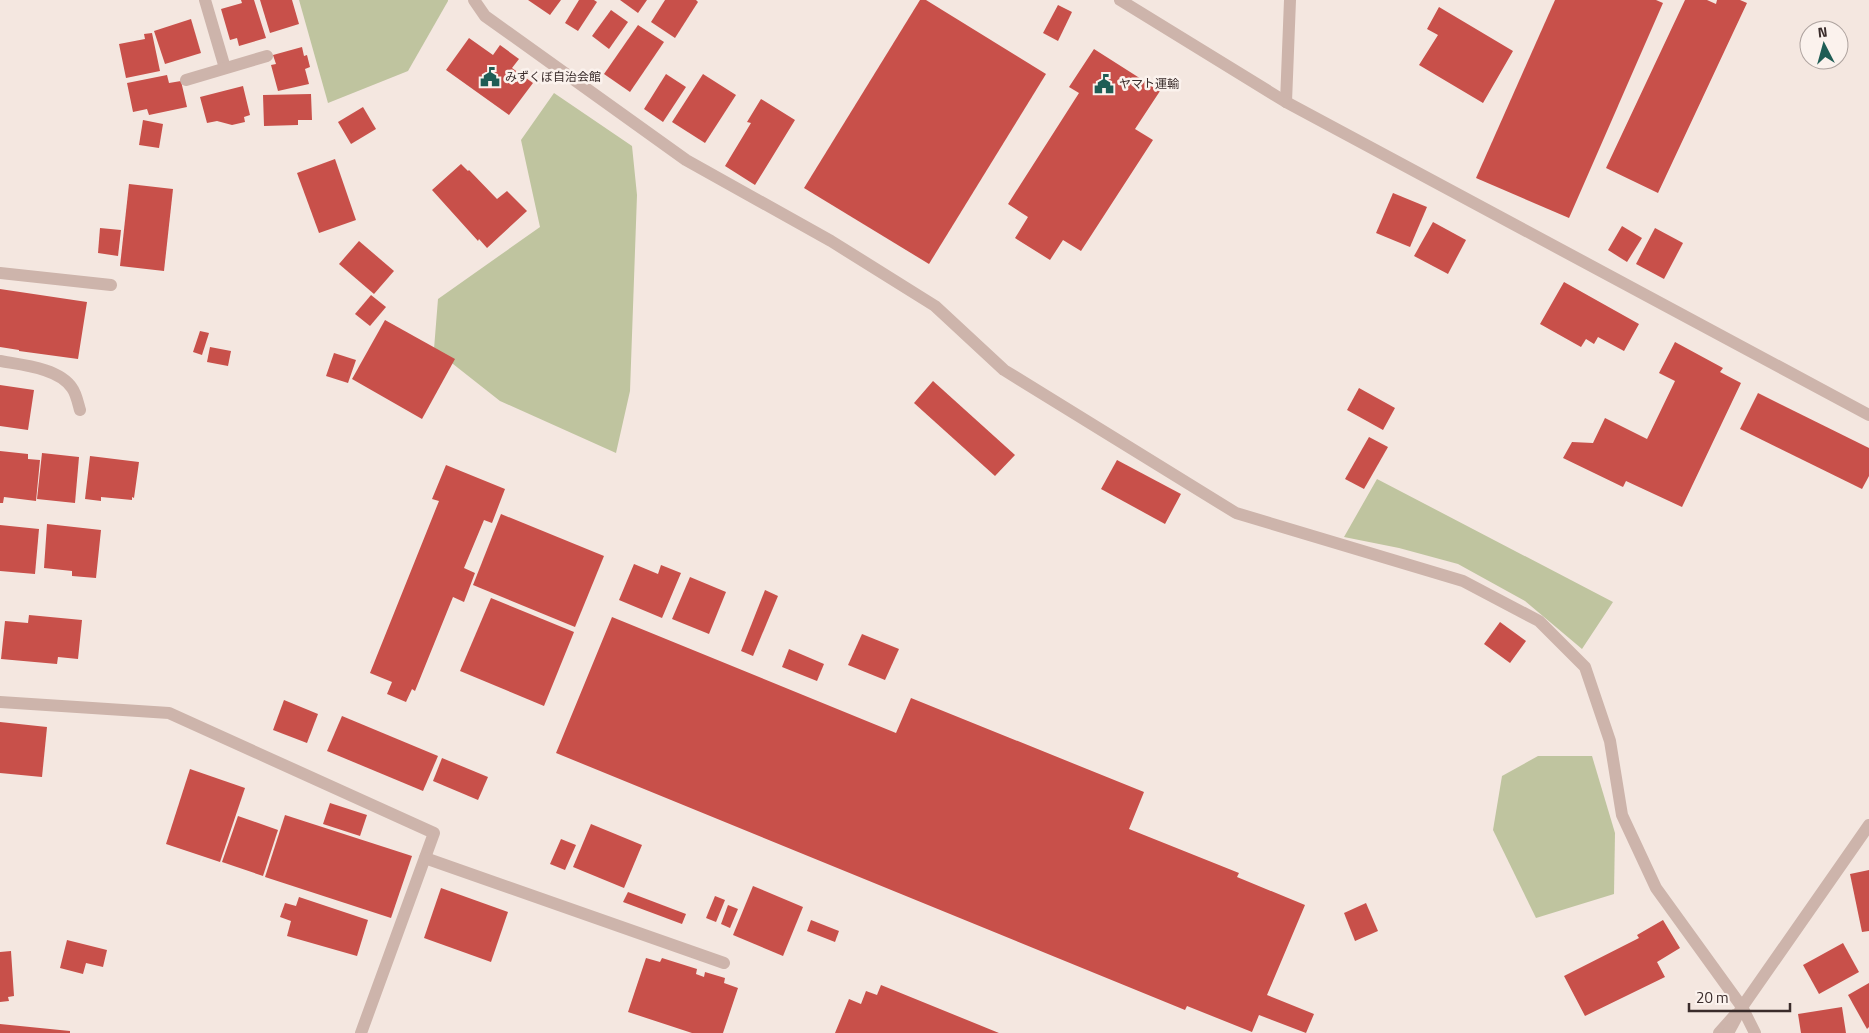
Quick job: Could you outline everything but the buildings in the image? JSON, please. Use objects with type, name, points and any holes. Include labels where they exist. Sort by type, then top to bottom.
[{"type":"street","points":[[205,0],[225,68]]},
{"type":"street","points":[[474,0],[485,16],[686,160],[832,241],[935,306],[1004,370],[1236,513],[1463,581],[1539,621],[1584,667],[1610,741],[1622,815],[1656,888],[1742,1007],[1755,1033]]},
{"type":"street","points":[[1120,0],[1286,102],[1869,415]]},
{"type":"street","points":[[1286,102],[1290,0]]},
{"type":"street","points":[[186,80],[267,56]]},
{"type":"street","points":[[0,273],[111,285]]},
{"type":"street","points":[[0,361],[54,373],[72,387],[80,410]]},
{"type":"street","points":[[0,702],[169,713],[434,833],[361,1033]]},
{"type":"street","points":[[1728,1033],[1742,1007],[1869,824]]},
{"type":"street","points":[[425,858],[724,963]]},
{"type":"street","points":[[1719,1033],[1742,1007]]},
{"type":"green space","points":[[299,0],[448,1],[408,71],[328,103]]},
{"type":"green space","points":[[554,93],[632,146],[637,195],[630,391],[616,453],[500,401],[434,349],[438,299],[540,227],[521,140]]},
{"type":"green space","points":[[1377,479],[1613,602],[1582,649],[1525,601],[1458,564],[1399,548],[1344,537]]},
{"type":"green space","points":[[1538,756],[1592,756],[1615,833],[1614,894],[1536,918],[1493,830],[1502,776]]},
{"type":"place","name":"みずくぼ自治会館","points":[[490,77]]},
{"type":"place","name":"ヤマト運輸","points":[[1104,84]]}]
